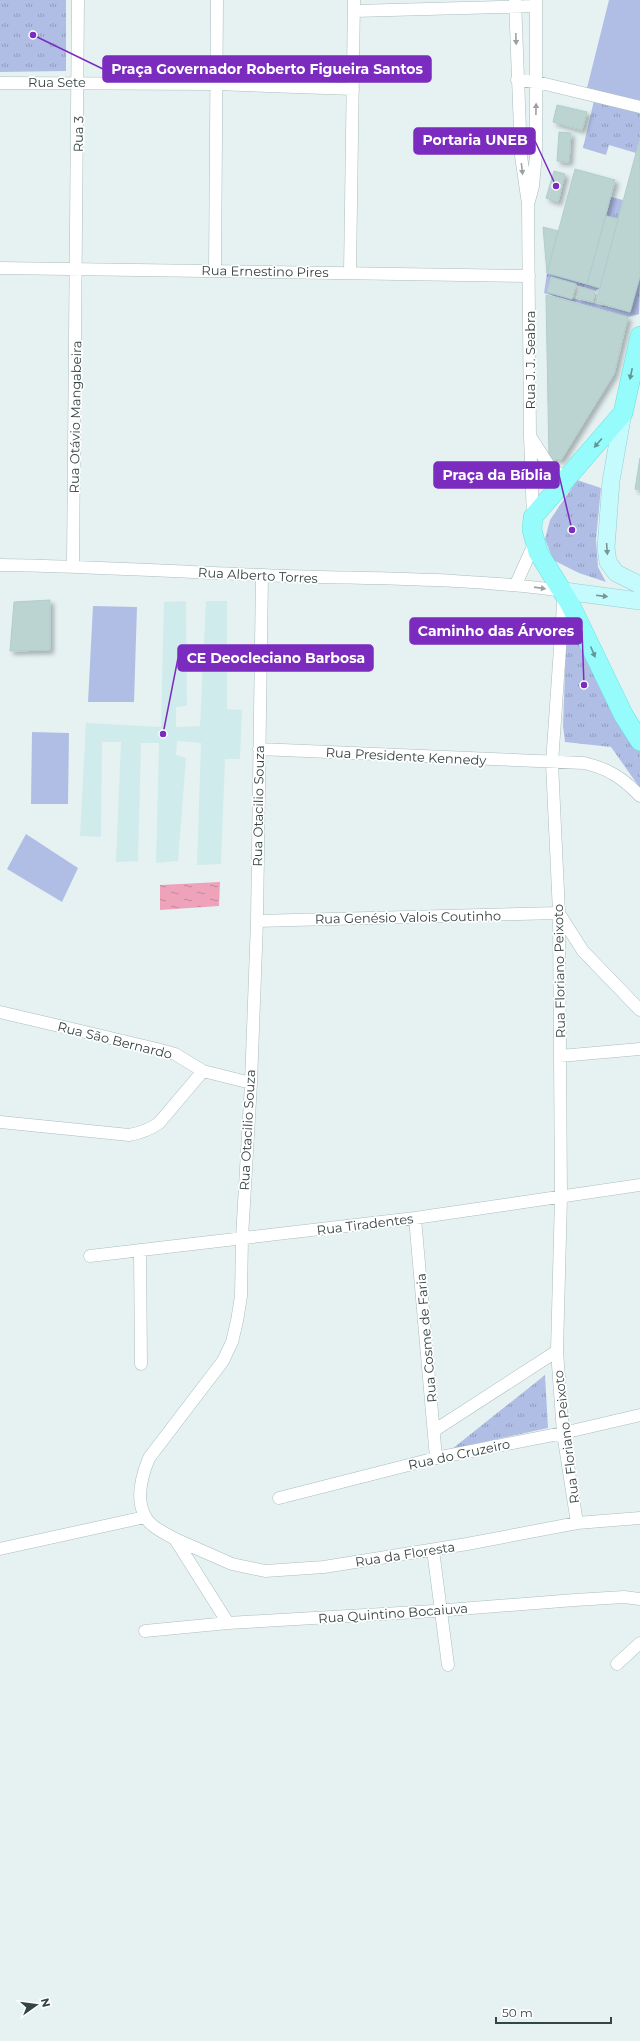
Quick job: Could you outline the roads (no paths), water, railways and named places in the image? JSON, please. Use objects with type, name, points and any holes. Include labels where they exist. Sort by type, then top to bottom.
[{"type":"main road","points":[[639,345],[623,413],[532,517],[532,530],[535,542],[544,562],[567,597],[624,716],[640,741]]},
{"type":"street","name":"Rua 3","points":[[76,269],[78,0]]},
{"type":"street","points":[[215,271],[217,0]]},
{"type":"street","name":"Rua J. J. Seabra","points":[[515,3],[521,156],[528,204],[532,517]]},
{"type":"street","points":[[350,272],[354,6],[536,3]]},
{"type":"street","name":"Rua J. J. Seabra","points":[[528,204],[535,166],[537,82],[536,3]]},
{"type":"street","points":[[517,80],[537,82],[640,107]]},
{"type":"street","name":"Rua Sete","points":[[0,83],[78,82],[353,88]]},
{"type":"street","name":"Rua Ernestino Pires","points":[[0,268],[350,272],[529,276]]},
{"type":"street","name":"Rua Otávio Mangabeira","points":[[73,565],[76,269]]},
{"type":"street","points":[[623,413],[611,481],[606,548],[608,562],[616,573],[640,585]]},
{"type":"street","points":[[530,436],[552,469],[567,478]]},
{"type":"street","points":[[516,584],[535,542]]},
{"type":"street","name":"Rua Alberto Torres","points":[[0,565],[73,565],[262,575],[516,584],[567,597]]},
{"type":"street","name":"Rua Otacilio Souza","points":[[145,1517],[140,1496],[141,1484],[149,1458],[223,1361],[232,1342],[241,1296],[242,1238],[257,921],[262,575]]},
{"type":"street","points":[[567,597],[640,601]]},
{"type":"street","name":"Rua Floriano Peixoto","points":[[567,597],[552,763],[559,914],[561,1198],[557,1351],[563,1433],[576,1523]]},
{"type":"street","name":"Rua Presidente Kennedy","points":[[259,749],[552,763],[584,763],[601,767],[616,774],[640,796]]},
{"type":"street","points":[[559,914],[583,951],[640,1010]]},
{"type":"street","name":"Rua Genésio Valois Coutinho","points":[[257,921],[559,914]]},
{"type":"street","name":"Rua São Bernardo","points":[[0,1012],[157,1048],[175,1054],[203,1071],[250,1083]]},
{"type":"street","points":[[560,1056],[640,1049]]},
{"type":"street","points":[[0,1122],[129,1135],[140,1133],[159,1123],[203,1071]]},
{"type":"street","name":"Rua Tiradentes","points":[[90,1256],[414,1218],[561,1198],[640,1185]]},
{"type":"street","name":"Rua Cosme de Faria","points":[[414,1218],[435,1430],[436,1458]]},
{"type":"street","points":[[140,1250],[141,1364]]},
{"type":"street","name":"Rua Floriano Peixoto","points":[[435,1430],[557,1351]]},
{"type":"street","name":"Rua do Cruzeiro","points":[[279,1498],[436,1458],[563,1433],[640,1415]]},
{"type":"street","points":[[0,1549],[145,1517],[161,1531],[175,1539],[228,1624]]},
{"type":"street","name":"Rua da Floresta","points":[[175,1539],[232,1564],[265,1571],[324,1567],[433,1550],[576,1523],[640,1518]]},
{"type":"street","points":[[433,1550],[448,1665]]},
{"type":"street","name":"Rua Quintino Bocaiuva","points":[[145,1631],[575,1600],[624,1598],[640,1599]]},
{"type":"street","points":[[617,1664],[640,1643]]},
{"type":"water","points":[[220,882],[219,906],[160,910],[160,885]]},
{"type":"place","name":"Praça Governador Roberto Figueira Santos","points":[[33,35]]},
{"type":"place","name":"Portaria UNEB","points":[[556,186]]},
{"type":"place","name":"Praça da Bíblia","points":[[572,530]]},
{"type":"place","name":"Caminho das Árvores","points":[[584,685]]},
{"type":"place","name":"CE Deocleciano Barbosa","points":[[163,734]]}]
